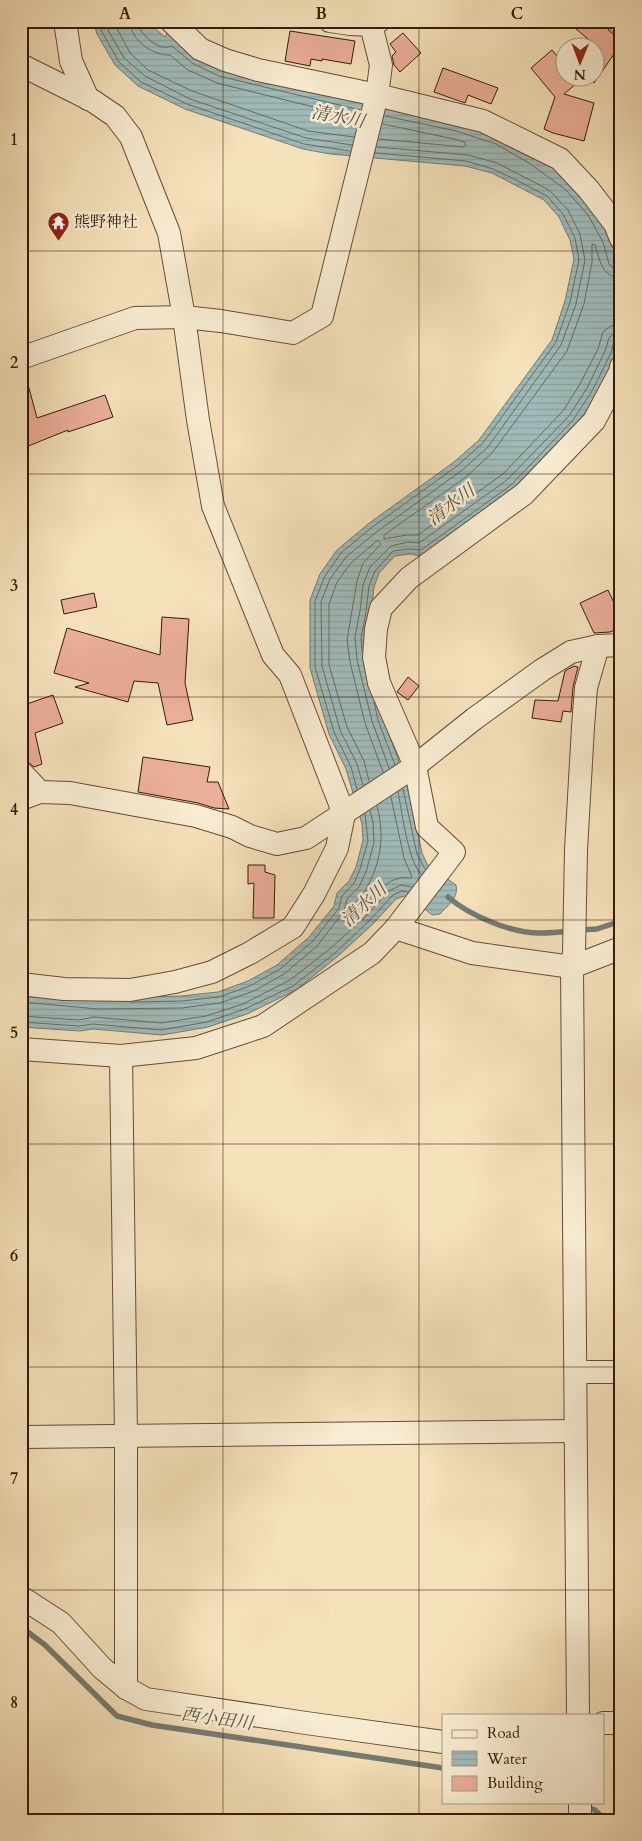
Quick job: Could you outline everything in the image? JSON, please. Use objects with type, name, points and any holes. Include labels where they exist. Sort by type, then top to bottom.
[{"type":"street","points":[[65,21],[71,61],[88,98]]},
{"type":"street","points":[[171,21],[200,49],[224,60],[258,70],[377,95],[483,121],[560,160],[600,203],[615,224],[621,239]]},
{"type":"street","points":[[21,358],[135,318],[184,317],[293,333],[322,316],[377,95],[381,65],[375,23],[350,24],[330,21]]},
{"type":"street","points":[[21,65],[88,98],[116,116],[131,137],[168,233],[184,317],[198,420],[213,506],[273,655],[290,675],[344,814],[337,848],[314,894],[293,927],[250,953],[212,972],[175,982],[130,990],[64,989],[21,984]]},
{"type":"street","points":[[21,1049],[120,1056],[196,1048],[263,1026],[372,953],[396,928],[454,852],[427,826],[415,766],[380,682],[374,657],[376,629],[381,608],[409,578],[524,494],[594,421],[621,367]]},
{"type":"street","points":[[21,772],[31,796],[70,793],[196,816],[232,826],[250,836],[276,844],[306,838],[415,766],[474,719],[542,670],[571,652],[598,646],[621,645]]},
{"type":"street","points":[[578,1714],[573,960],[576,850],[584,708],[586,688],[598,646]]},
{"type":"street","points":[[396,928],[472,954],[573,960],[621,948]]},
{"type":"street","points":[[120,1056],[126,1437],[126,1688]]},
{"type":"street","points":[[576,1372],[621,1372]]},
{"type":"street","points":[[21,1437],[575,1431]]},
{"type":"street","points":[[21,1597],[61,1623],[102,1668],[126,1688],[146,1699],[306,1724],[442,1742]]},
{"type":"street","points":[[604,1723],[621,1723]]},
{"type":"street","points":[[580,1804],[580,1820]]},
{"type":"water","name":"清水川","points":[[93,21],[146,21],[165,37],[169,28],[198,54],[459,121],[536,154],[573,182],[613,238],[621,268],[621,331],[616,355],[597,394],[578,423],[515,489],[421,556],[410,554],[395,556],[379,573],[374,587],[371,613],[383,718],[409,789],[422,853],[427,864],[456,885],[457,890],[454,898],[440,914],[432,915],[412,898],[404,896],[396,899],[373,924],[338,956],[296,990],[247,1014],[208,1027],[162,1035],[93,1029],[80,1031],[21,1027],[21,991],[98,998],[181,996],[218,992],[248,981],[277,965],[309,937],[334,906],[337,893],[349,881],[356,867],[363,840],[362,824],[346,769],[329,734],[310,668],[310,600],[320,574],[337,550],[368,524],[454,462],[479,440],[552,340],[565,301],[574,259],[570,240],[559,217],[544,200],[492,173],[465,166],[330,154],[303,149],[185,109],[138,86],[115,65],[97,34]]},
{"type":"building","points":[[585,21],[605,21],[609,31],[621,39],[621,44],[604,69],[604,38],[587,38],[576,29]]},
{"type":"building","points":[[290,31],[355,41],[351,64],[311,59],[310,66],[285,61]]},
{"type":"building","points":[[403,33],[421,53],[400,72],[394,65],[392,56],[396,52],[390,44]]},
{"type":"building","points":[[552,50],[554,52],[554,88],[571,88],[564,94],[594,103],[584,141],[544,129],[555,97],[531,68]]},
{"type":"building","points":[[443,68],[498,88],[491,104],[468,95],[465,103],[434,92]]},
{"type":"building","points":[[21,377],[26,377],[37,418],[105,395],[113,417],[68,432],[68,430],[21,449]]},
{"type":"building","points":[[608,590],[621,618],[621,627],[610,632],[594,633],[580,603]]},
{"type":"building","points":[[94,593],[97,607],[64,614],[61,600]]},
{"type":"building","points":[[162,617],[189,619],[185,683],[193,720],[167,725],[158,683],[134,681],[128,702],[75,687],[89,683],[54,673],[67,628],[160,655]]},
{"type":"building","points":[[574,666],[578,667],[573,687],[571,712],[563,711],[561,722],[532,718],[535,700],[558,701],[565,671]]},
{"type":"building","points":[[408,677],[419,686],[408,700],[397,692]]},
{"type":"building","points":[[53,695],[63,723],[35,733],[42,764],[34,767],[27,761],[21,738],[21,702],[27,701],[27,704]]},
{"type":"building","points":[[143,757],[210,767],[207,782],[218,782],[229,809],[214,808],[198,803],[138,792]]},
{"type":"building","points":[[248,865],[265,865],[265,872],[275,875],[274,918],[253,918],[254,883],[248,884]]},
{"type":"waterway","points":[[448,897],[468,911],[505,927],[531,933],[570,931]]},
{"type":"waterway","points":[[579,930],[597,929],[621,921]]},
{"type":"waterway","name":"西小田川","points":[[21,1627],[45,1645],[117,1716],[152,1725],[442,1768]]},
{"type":"waterway","name":"西小田川","points":[[584,1806],[595,1810],[605,1820]]},
{"type":"place","name":"熊野神社","points":[[58,241]]}]
